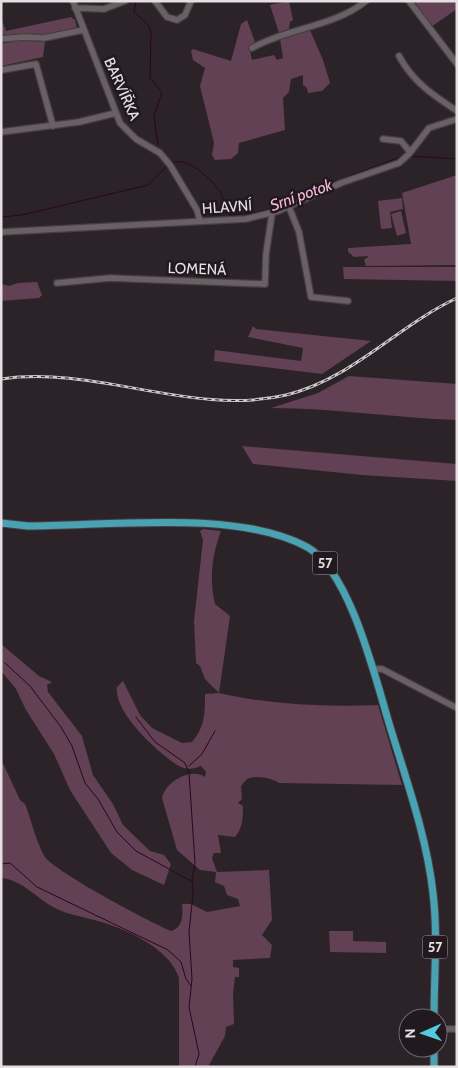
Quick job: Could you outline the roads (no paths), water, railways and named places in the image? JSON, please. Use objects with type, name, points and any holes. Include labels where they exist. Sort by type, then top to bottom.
[{"type":"main road","name":"57","points":[[1,523],[28,526],[226,525],[274,536],[302,545],[320,557],[331,572],[354,616],[374,669],[413,803],[431,877],[435,919],[434,1008]]},
{"type":"street","name":"BARVÍŘKA","points":[[73,1],[116,114],[125,130],[160,153],[169,163],[194,205],[200,221]]},
{"type":"street","points":[[75,8],[104,9],[125,1]]},
{"type":"street","points":[[155,1],[167,17],[177,20],[185,15],[191,1]]},
{"type":"street","points":[[252,48],[264,41],[338,17],[366,1]]},
{"type":"street","points":[[409,1],[457,64]]},
{"type":"street","points":[[1,39],[44,38],[83,30]]},
{"type":"street","points":[[399,56],[416,81],[427,92],[457,111]]},
{"type":"street","points":[[2,70],[36,64],[52,126]]},
{"type":"street","points":[[1,132],[52,126],[116,114]]},
{"type":"street","name":"HLAVNÍ","points":[[1,232],[252,218],[272,214],[333,186],[404,159],[429,128],[457,119]]},
{"type":"street","points":[[383,139],[399,140],[410,153]]},
{"type":"street","points":[[289,207],[300,232],[311,297],[348,301]]},
{"type":"street","name":"LOMENÁ","points":[[57,283],[110,278],[266,284],[266,249],[272,214]]},
{"type":"street","points":[[374,669],[382,669],[457,708]]},
{"type":"waterway","points":[[136,1],[134,12],[149,26],[151,32],[150,78],[162,92],[154,116],[158,145]]},
{"type":"waterway","name":"Srní potok","points":[[172,163],[184,162],[203,174],[220,191],[225,212],[231,215],[254,213],[277,207],[328,184],[403,156]]},
{"type":"waterway","name":"Srní potok","points":[[409,156],[457,159]]},
{"type":"waterway","name":"Srní potok","points":[[1,217],[22,215],[148,185],[168,165]]},
{"type":"waterway","points":[[5,663],[30,686],[61,727],[72,746],[85,783],[98,799],[117,832],[136,851],[191,881]]},
{"type":"waterway","points":[[136,717],[155,742],[185,763],[189,773],[195,863],[192,880],[193,894],[189,932],[192,979],[189,1007],[199,1054],[195,1067]]},
{"type":"waterway","points":[[189,766],[202,754],[215,731]]},
{"type":"waterway","points":[[1,864],[10,863],[37,887],[168,950],[181,962],[186,979],[191,986]]},
{"type":"railway","points":[[1,379],[37,377],[73,379],[215,400],[251,400],[286,395],[332,377],[353,365],[414,323],[457,298]]}]
